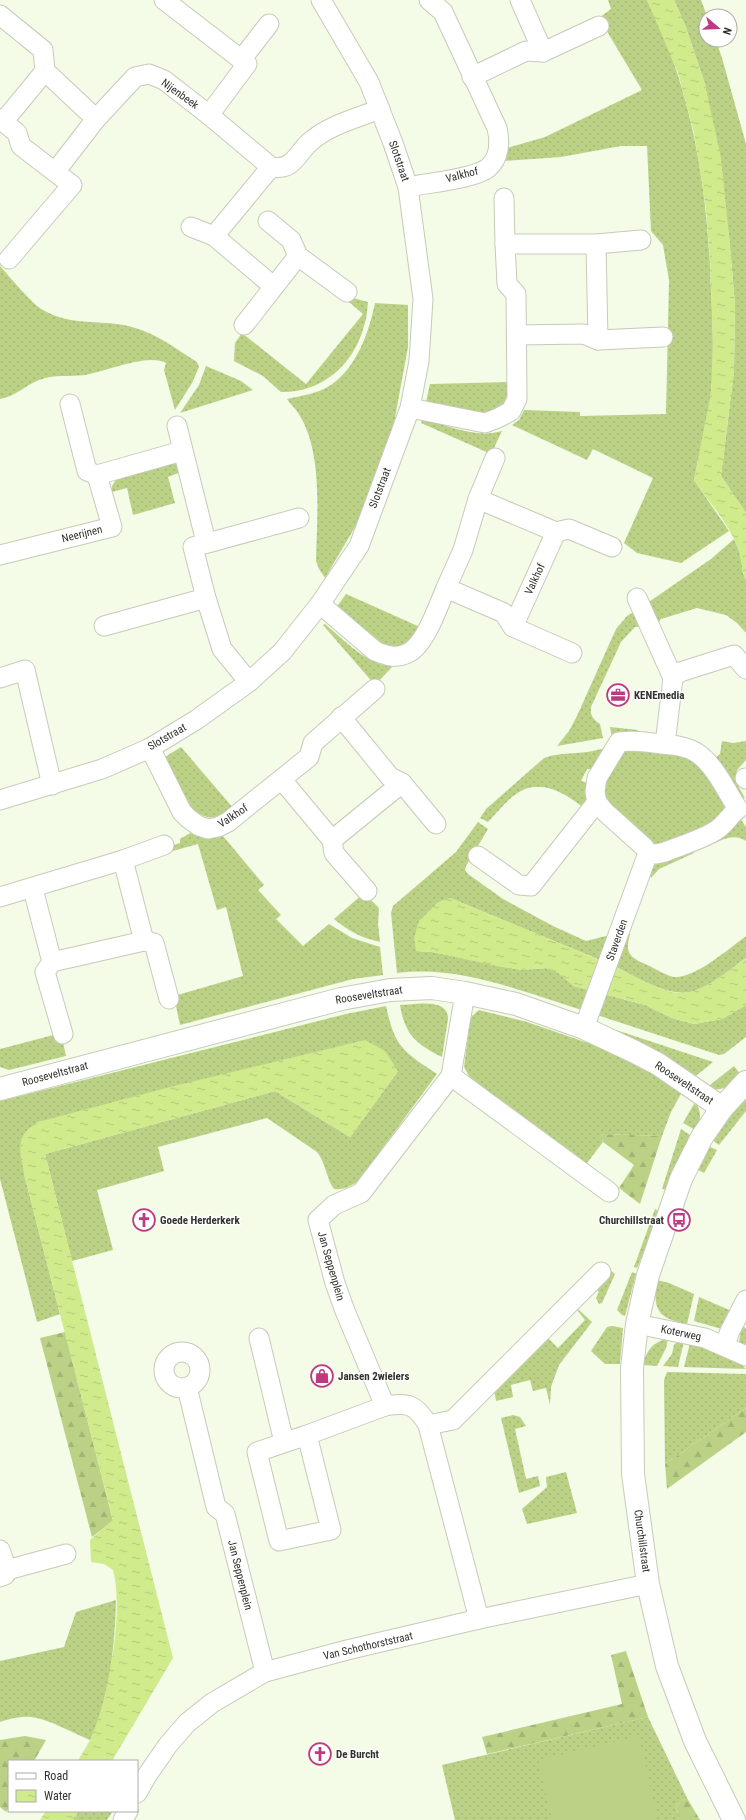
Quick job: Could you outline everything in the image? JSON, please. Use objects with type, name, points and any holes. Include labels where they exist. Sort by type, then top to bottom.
[{"type":"street","points":[[164,0],[241,60],[269,24]]},
{"type":"street","name":"Slotstraat","points":[[0,800],[102,769],[150,748],[196,720],[248,682],[282,652],[320,604],[359,546],[410,408],[419,361],[423,299],[408,187],[380,108],[358,62],[320,0]]},
{"type":"street","name":"Valkhof","points":[[408,187],[474,174],[488,168],[496,158],[500,141],[497,128],[443,12],[429,0]]},
{"type":"street","points":[[520,0],[543,52]]},
{"type":"street","points":[[0,15],[42,50],[45,71],[96,119]]},
{"type":"street","points":[[472,77],[526,51],[543,52],[599,26]]},
{"type":"street","name":"Nijenbeek","points":[[209,115],[247,64],[241,60]]},
{"type":"street","points":[[9,260],[72,185],[21,146],[17,133],[2,120],[45,71]]},
{"type":"street","name":"Nijenbeek","points":[[55,172],[96,119],[135,77],[149,74],[164,80],[209,115],[271,167]]},
{"type":"street","points":[[214,236],[271,167],[281,169],[290,165],[310,142],[326,130],[380,108]]},
{"type":"street","points":[[410,408],[485,423],[511,411],[517,399],[516,294],[507,284],[504,198]]},
{"type":"street","points":[[268,221],[292,240],[298,256],[347,292]]},
{"type":"street","points":[[191,227],[214,236],[273,286]]},
{"type":"street","points":[[505,244],[596,244],[641,240]]},
{"type":"street","points":[[596,244],[598,340]]},
{"type":"street","points":[[244,325],[298,256]]},
{"type":"street","points":[[517,335],[584,334],[598,340],[663,337]]},
{"type":"street","name":"Neerijnen","points":[[0,555],[112,527],[97,474],[88,471],[70,404]]},
{"type":"street","points":[[177,426],[182,451],[206,542]]},
{"type":"street","points":[[97,474],[182,451]]},
{"type":"street","points":[[320,604],[375,651],[386,656],[406,654],[418,644],[463,550],[478,499],[495,458]]},
{"type":"street","points":[[478,499],[556,532],[569,529],[612,547]]},
{"type":"street","points":[[248,682],[222,648],[206,598],[193,547],[206,542],[299,518]]},
{"type":"street","name":"Valkhof","points":[[513,626],[556,532]]},
{"type":"street","points":[[446,588],[504,613],[513,626],[572,653]]},
{"type":"street","points":[[104,626],[206,598]]},
{"type":"street","points":[[637,598],[673,678],[665,744]]},
{"type":"street","points":[[673,678],[680,672],[734,655],[746,670]]},
{"type":"street","points":[[0,678],[25,670],[52,785]]},
{"type":"street","name":"Valkhof","points":[[150,748],[182,812],[199,826],[208,829],[218,827],[228,822],[309,757],[312,743],[375,689]]},
{"type":"street","points":[[341,717],[390,777],[402,783],[436,824]]},
{"type":"street","points":[[633,740],[682,747],[697,753],[710,766],[743,812],[729,816],[725,824],[716,831],[665,852],[656,854],[648,853],[640,843],[604,811],[597,802],[595,792],[597,778],[619,742],[633,740]]},
{"type":"street","points":[[282,780],[332,840],[334,853],[367,891]]},
{"type":"street","points":[[332,840],[402,783]]},
{"type":"street","points":[[478,856],[519,885],[531,886],[597,802]]},
{"type":"street","points":[[0,897],[32,889],[123,860],[164,845]]},
{"type":"street","name":"Staverden","points":[[584,1028],[648,853]]},
{"type":"street","points":[[123,860],[144,941]]},
{"type":"street","points":[[32,889],[52,962]]},
{"type":"street","points":[[64,1034],[45,972],[52,962],[144,941],[154,943],[169,999]]},
{"type":"street","name":"Rooseveltstraat","points":[[0,1089],[359,995],[390,990],[432,988],[465,993],[516,1004],[584,1028],[658,1064],[722,1108]]},
{"type":"street","name":"Jan Seppenplein","points":[[384,1406],[335,1283],[318,1220],[334,1205],[360,1193],[451,1076],[465,993]]},
{"type":"street","points":[[451,1076],[609,1192]]},
{"type":"street","name":"Churchillstraat","points":[[734,1820],[695,1741],[670,1674],[648,1584],[633,1474],[632,1368],[637,1324],[657,1245],[681,1179],[702,1137],[722,1108],[746,1082]]},
{"type":"street","points":[[428,1425],[453,1420],[601,1272]]},
{"type":"street","points":[[725,1345],[730,1331],[746,1300]]},
{"type":"street","name":"Koterweg","points":[[637,1324],[705,1338],[725,1345],[746,1356]]},
{"type":"street","points":[[259,1338],[284,1442]]},
{"type":"street","name":"Jan Seppenplein","points":[[187,1387],[216,1506],[225,1514],[265,1672]]},
{"type":"street","points":[[308,1436],[331,1530],[279,1541],[257,1452],[284,1442],[308,1436],[384,1406],[404,1404],[421,1412],[428,1425],[479,1619]]},
{"type":"street","points":[[0,1550],[3,1573],[66,1554]]},
{"type":"street","name":"Van Schothorststraat","points":[[138,1791],[168,1745],[187,1723],[212,1703],[265,1672],[347,1650],[479,1619],[648,1584]]},
{"type":"green space","points":[[608,0],[647,0],[663,34],[676,69],[687,105],[702,179],[709,253],[713,328],[713,366],[710,402],[694,480],[729,531],[681,563],[637,553],[624,543],[653,478],[593,449],[587,460],[512,425],[519,420],[524,410],[580,412],[580,416],[666,414],[669,280],[663,245],[651,231],[647,146],[621,146],[561,157],[504,161],[504,149],[545,137],[642,90],[599,18],[611,9]]},
{"type":"green space","points":[[674,0],[701,0],[704,8],[698,8],[698,48],[719,48],[746,144],[746,513],[721,476],[734,371],[735,304],[729,236],[705,84],[685,25]]},
{"type":"green space","points":[[0,266],[27,297],[43,310],[55,316],[78,321],[124,325],[143,331],[159,338],[197,362],[199,367],[192,383],[175,410],[164,370],[166,363],[148,360],[126,364],[85,375],[45,378],[34,382],[10,396],[0,399]]},
{"type":"green space","points":[[353,298],[368,302],[366,320],[359,340],[344,364],[334,374],[322,382],[309,388],[281,392],[263,376],[234,361],[235,343],[242,333],[306,384],[363,314],[349,302]]},
{"type":"green space","points":[[375,303],[408,305],[408,347],[389,450],[358,522],[325,578],[316,561],[317,487],[312,449],[307,431],[300,416],[287,399],[321,390],[331,385],[348,369],[355,359],[365,337]]},
{"type":"green space","points":[[206,366],[241,381],[253,390],[180,413],[199,385]]},
{"type":"green space","points":[[511,382],[508,399],[503,405],[487,414],[426,402],[430,384]]},
{"type":"green space","points":[[423,419],[452,428],[472,432],[492,433],[502,431],[491,454],[421,423]]},
{"type":"green space","points":[[171,462],[175,463],[181,472],[168,477],[175,503],[133,515],[127,488],[112,492],[112,486],[118,477]]},
{"type":"green space","points":[[734,539],[741,555],[743,573],[746,580],[746,633],[737,623],[726,615],[697,608],[661,619],[654,629],[643,606],[711,559]]},
{"type":"green space","points":[[346,594],[420,627],[406,643],[397,647],[386,646],[336,608]]},
{"type":"green space","points":[[639,609],[642,627],[635,627],[621,642],[591,707],[594,719],[600,724],[603,738],[557,746],[569,731],[577,716],[616,629],[627,616]]},
{"type":"green space","points":[[325,624],[366,657],[384,665],[393,666],[375,685],[323,625]]},
{"type":"green space","points":[[610,727],[638,730],[635,735],[612,737]]},
{"type":"green space","points":[[722,741],[733,743],[746,741],[746,760],[737,770],[736,778],[737,784],[745,798],[737,797],[712,760],[720,754]]},
{"type":"green space","points":[[631,746],[694,758],[725,803],[723,816],[672,845],[652,845],[603,799],[602,781],[624,750]]},
{"type":"green space","points":[[181,747],[234,809],[220,816],[208,817],[198,813],[189,805],[182,794],[165,757]]},
{"type":"green space","points":[[604,749],[593,769],[587,769],[581,781],[590,784],[590,798],[585,809],[572,799],[557,791],[549,788],[533,787],[525,789],[514,795],[488,822],[480,818],[486,809],[544,758],[558,754],[587,752]]},
{"type":"green space","points":[[739,817],[746,827],[746,841],[732,837],[710,845],[709,840]]},
{"type":"green space","points":[[478,822],[488,829],[466,866],[465,870],[468,874],[503,899],[553,926],[586,941],[610,935],[600,960],[450,898],[416,951],[432,952],[522,970],[546,968],[556,971],[574,986],[645,1005],[672,1018],[694,1024],[722,1019],[746,1005],[746,1037],[724,1054],[719,1055],[500,984],[439,972],[397,973],[391,913],[393,906],[456,852]]},
{"type":"green space","points":[[190,833],[208,839],[223,836],[264,885],[258,890],[281,915],[276,919],[303,946],[329,924],[352,938],[380,947],[383,975],[353,979],[180,1025],[174,996],[243,976],[226,907],[217,910],[198,844],[169,852],[167,847],[180,843],[180,839]]},
{"type":"green space","points":[[687,850],[692,850],[694,853],[659,869],[651,878],[648,871],[652,866]]},
{"type":"green space","points":[[364,893],[379,908],[378,924],[380,942],[356,934],[334,919]]},
{"type":"green space","points":[[625,933],[630,934],[628,948],[629,952],[634,958],[674,977],[691,973],[712,962],[746,936],[746,958],[715,981],[694,991],[685,993],[664,990],[616,967]]},
{"type":"green space","points":[[400,1005],[437,1005],[447,1012],[448,1019],[442,1057],[425,1048],[413,1037],[405,1024]]},
{"type":"green space","points":[[386,1006],[393,1031],[402,1047],[416,1060],[437,1074],[359,1180],[348,1187],[334,1189],[317,1152],[267,1118],[158,1147],[164,1171],[97,1190],[113,1250],[72,1261],[45,1154],[275,1091],[350,1137],[398,1071],[38,1122],[24,1174],[60,1314],[37,1322],[0,1179],[0,1101],[346,1014]]},
{"type":"green space","points":[[479,1010],[527,1022],[588,1043],[589,1041],[621,1054],[682,1092],[671,1112],[662,1136],[601,1134],[603,1142],[587,1163],[471,1080],[464,1067],[470,1021],[472,1016]]},
{"type":"green space","points":[[604,1026],[713,1062],[692,1079]]},
{"type":"green space","points":[[61,1033],[66,1056],[9,1070],[0,1067],[0,1049]]},
{"type":"green space","points":[[734,1066],[741,1075],[734,1081],[722,1089],[713,1089],[709,1087],[710,1085]]},
{"type":"green space","points":[[746,1095],[746,1111],[719,1145],[712,1140],[725,1120]]},
{"type":"green space","points":[[694,1104],[699,1108],[700,1115],[697,1131],[683,1123]]},
{"type":"green space","points":[[681,1129],[693,1137],[667,1190],[662,1189]]},
{"type":"green space","points":[[601,1134],[662,1136],[640,1204],[619,1188],[634,1165],[603,1142]]},
{"type":"green space","points":[[708,1146],[717,1150],[704,1173],[696,1169]]},
{"type":"green space","points":[[655,1209],[660,1212],[637,1268],[634,1267]]},
{"type":"green space","points":[[609,1269],[615,1274],[602,1303],[599,1304],[596,1298],[599,1292],[595,1289]]},
{"type":"green space","points":[[632,1272],[636,1274],[625,1316],[617,1310]]},
{"type":"green space","points":[[657,1280],[669,1283],[694,1294],[687,1324],[669,1319],[663,1316],[659,1311],[656,1298]]},
{"type":"green space","points":[[699,1297],[734,1312],[725,1330],[694,1321]]},
{"type":"green space","points":[[578,1309],[592,1322],[559,1365],[551,1387],[550,1405],[546,1388],[533,1391],[530,1380],[511,1385],[513,1397],[496,1401],[494,1389],[547,1337],[558,1348],[585,1320],[577,1310]]},
{"type":"green space","points":[[742,1324],[746,1329],[746,1347],[739,1342]]},
{"type":"green space","points":[[612,1326],[623,1328],[620,1364],[605,1364],[591,1351],[607,1327]]},
{"type":"green space","points":[[65,1332],[113,1521],[92,1537],[40,1338]]},
{"type":"green space","points":[[668,1339],[666,1348],[657,1366],[643,1365],[648,1351],[654,1344]]},
{"type":"green space","points":[[678,1341],[684,1341],[678,1367],[663,1366],[672,1354],[674,1345]]},
{"type":"green space","points":[[690,1343],[712,1349],[734,1359],[746,1369],[684,1367]]},
{"type":"green space","points":[[667,1372],[746,1374],[746,1408],[665,1464],[664,1380]]},
{"type":"green space","points":[[746,1408],[746,1432],[667,1489],[665,1464]]},
{"type":"green space","points":[[513,1415],[520,1417],[526,1426],[515,1429],[526,1479],[538,1476],[540,1486],[519,1493],[501,1418]]},
{"type":"green space","points":[[566,1472],[577,1513],[527,1524],[522,1509],[547,1487],[546,1477]]},
{"type":"green space","points":[[116,1600],[113,1653],[107,1690],[97,1725],[90,1740],[53,1723],[38,1718],[23,1717],[0,1722],[0,1661],[64,1647],[76,1612]]},
{"type":"green space","points":[[626,1651],[648,1717],[487,1754],[482,1737],[622,1704],[611,1655]]},
{"type":"green space","points":[[648,1717],[687,1798],[676,1805],[679,1820],[455,1820],[442,1765]]},
{"type":"green space","points":[[25,1736],[46,1740],[35,1760],[8,1760],[8,1809],[6,1812],[0,1807],[0,1740]]},
{"type":"green space","points":[[639,1736],[658,1820],[552,1820],[538,1760]]},
{"type":"green space","points":[[687,1798],[700,1820],[679,1820],[676,1805]]},
{"type":"green space","points":[[78,1812],[112,1812],[107,1820],[73,1820]]},
{"type":"water","points":[[647,0],[674,0],[685,25],[705,84],[721,158],[735,304],[734,371],[721,476],[746,513],[746,580],[737,544],[720,516],[694,480],[711,393],[713,342],[710,262],[706,209],[694,133],[678,73]]},
{"type":"water","points":[[450,898],[613,966],[656,987],[674,992],[683,993],[700,989],[716,980],[746,958],[746,1005],[722,1019],[694,1024],[672,1018],[645,1005],[574,986],[556,971],[546,968],[522,970],[432,952],[416,951],[414,938],[419,921],[438,902]]},
{"type":"water","points":[[365,1040],[385,1051],[398,1071],[350,1137],[275,1091],[45,1154],[173,1658],[113,1760],[79,1760],[92,1735],[100,1715],[110,1674],[116,1629],[116,1587],[113,1570],[104,1564],[91,1562],[90,1540],[113,1520],[24,1174],[20,1144],[25,1133],[30,1127],[38,1122],[170,1087]]},
{"type":"water","points":[[45,1812],[78,1812],[73,1820],[40,1820]]},
{"type":"place","name":"KENEmedia","points":[[618,695]]},
{"type":"place","name":"Goede Herderkerk","points":[[144,1220]]},
{"type":"place","name":"Churchillstraat","points":[[679,1220]]},
{"type":"place","name":"Jansen 2wielers","points":[[322,1376]]},
{"type":"place","name":"De Burcht","points":[[320,1754]]}]
